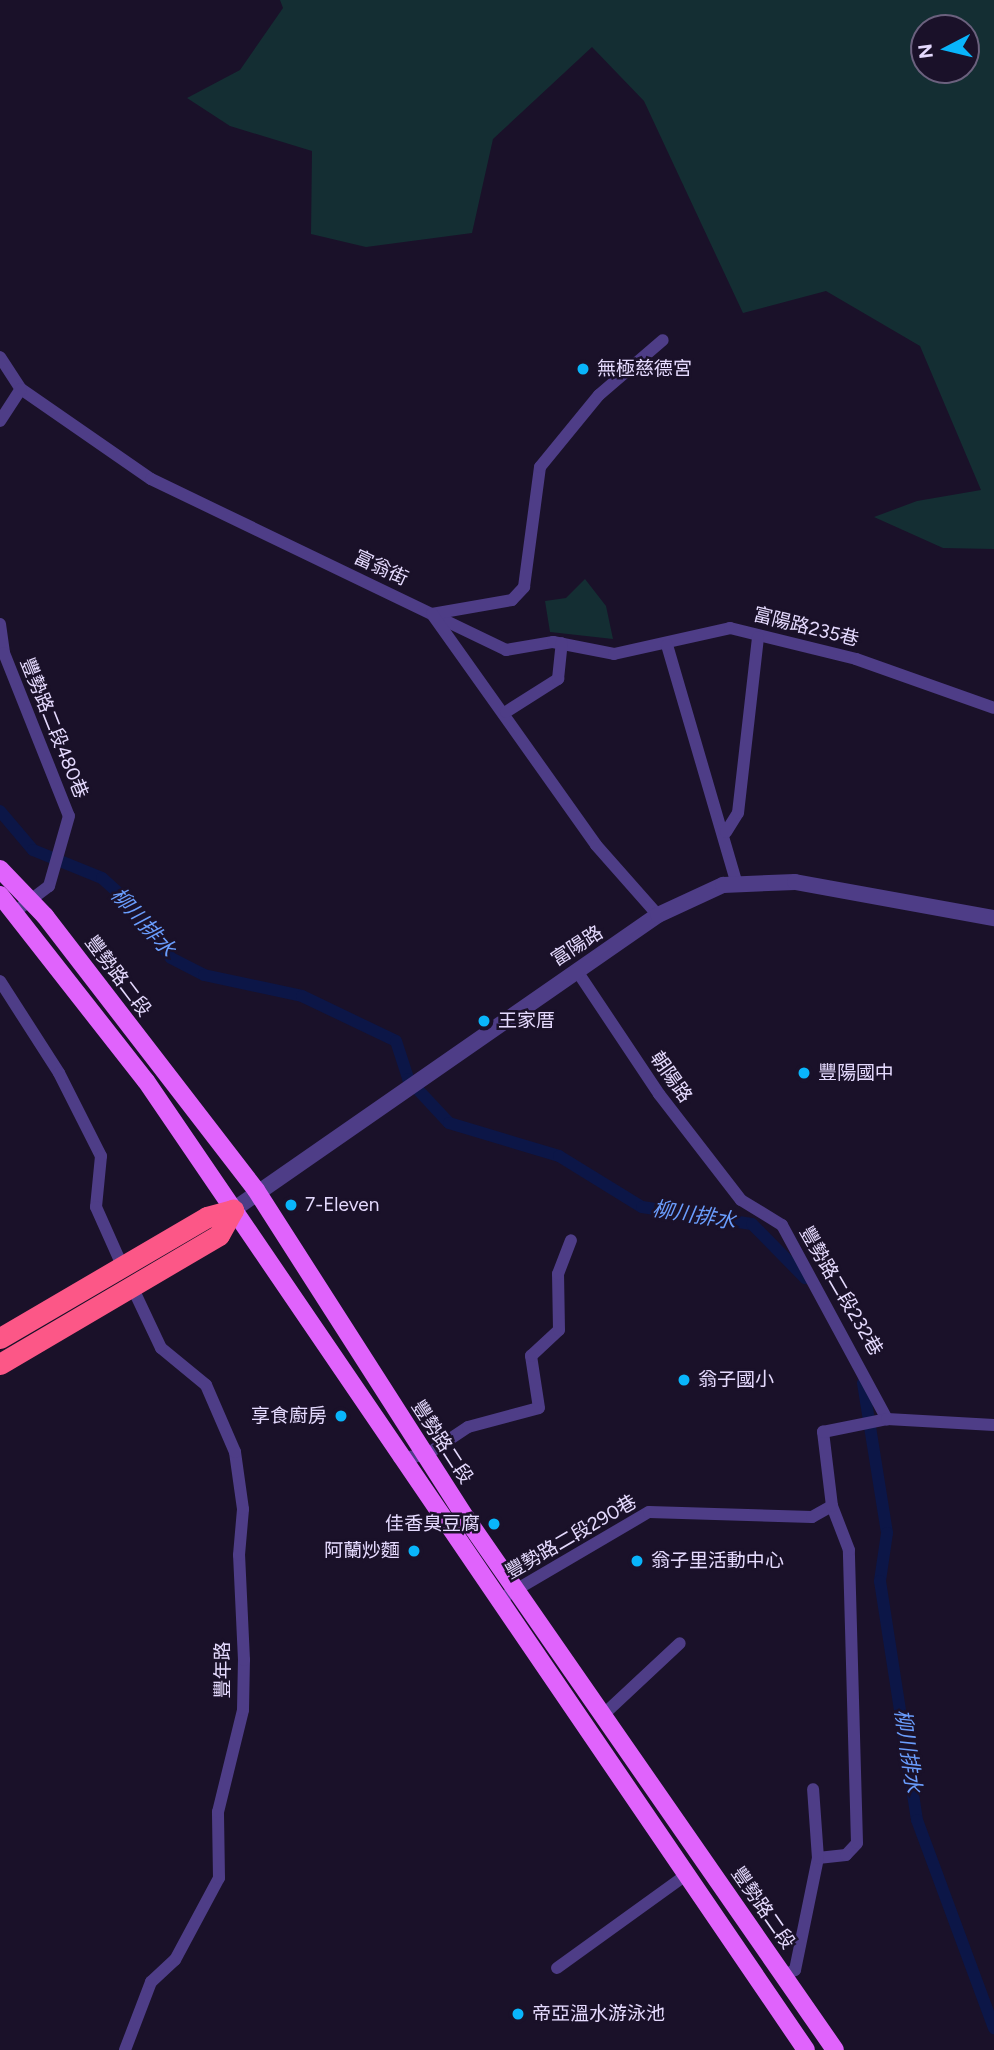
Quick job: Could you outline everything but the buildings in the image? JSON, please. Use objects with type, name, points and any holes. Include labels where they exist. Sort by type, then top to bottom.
[{"type":"highway","points":[[0,1338],[207,1217],[233,1210]]},
{"type":"highway","points":[[0,1364],[219,1235],[233,1210]]},
{"type":"main road","name":"豐勢路二段","points":[[0,869],[32,901],[256,1190],[516,1591],[784,1975],[832,2049]]},
{"type":"main road","points":[[0,895],[16,911],[146,1081],[399,1458],[806,2050]]},
{"type":"street","points":[[432,614],[512,600],[524,587],[540,467],[599,395],[663,340]]},
{"type":"street","points":[[0,357],[21,389],[0,421]]},
{"type":"street","name":"富翁街","points":[[21,389],[151,479],[432,614],[506,712],[596,845],[658,915]]},
{"type":"street","name":"富陽路235巷","points":[[432,614],[506,650],[562,643],[614,654],[667,645],[730,628],[856,659],[994,708]]},
{"type":"street","name":"豐勢路二段480巷","points":[[0,624],[4,653],[69,816],[49,886],[16,911]]},
{"type":"street","points":[[726,832],[738,813],[758,637]]},
{"type":"street","points":[[506,712],[558,679],[562,643]]},
{"type":"street","points":[[667,645],[726,832],[736,881]]},
{"type":"street","name":"富陽路","points":[[233,1210],[256,1190],[658,915],[736,881],[795,882],[994,918]]},
{"type":"street","name":"朝陽路","points":[[577,971],[741,1200]]},
{"type":"street","points":[[0,981],[72,1096],[102,1156],[96,1207],[120,1261]]},
{"type":"street","name":"豐勢路二段232巷","points":[[741,1200],[782,1225],[887,1419]]},
{"type":"street","points":[[399,1458],[426,1455],[468,1427],[539,1408],[531,1356],[559,1330],[558,1274],[571,1240]]},
{"type":"street","name":"豐年路","points":[[125,2050],[151,1982],[175,1960],[219,1878],[218,1812],[243,1710],[244,1660],[239,1555],[243,1509],[235,1452],[206,1385],[161,1348],[136,1295]]},
{"type":"street","points":[[818,1858],[846,1855],[857,1843],[849,1550],[832,1506],[823,1432],[887,1419],[994,1425]]},
{"type":"street","name":"豐勢路二段290巷","points":[[497,1601],[649,1512],[813,1517],[832,1506]]},
{"type":"street","points":[[603,1714],[680,1643]]},
{"type":"street","points":[[784,1975],[795,1970],[818,1858],[813,1789]]},
{"type":"street","points":[[557,1968],[686,1875]]},
{"type":"green space","points":[[280,0],[994,0],[994,549],[943,548],[874,517],[917,501],[981,490],[920,346],[826,291],[743,313],[644,101],[592,47],[493,139],[472,233],[366,247],[311,234],[312,151],[230,126],[187,98],[240,70],[283,8]]},
{"type":"green space","points":[[585,579],[606,606],[613,639],[550,632],[545,601],[566,598]]},
{"type":"waterway","name":"柳川排水","points":[[0,811],[33,850],[102,878],[134,907],[171,958],[204,975],[302,996],[396,1041],[408,1079],[449,1123],[559,1156],[642,1207],[752,1224],[805,1278]]},
{"type":"waterway","name":"柳川排水","points":[[863,1383],[887,1533],[880,1581],[917,1820],[994,2028]]},
{"type":"place","name":"無極慈德宮","points":[[583,369]]},
{"type":"place","name":"王家厝","points":[[484,1021]]},
{"type":"place","name":"豐陽國中","points":[[804,1073]]},
{"type":"place","name":"7-Eleven","points":[[291,1205]]},
{"type":"place","name":"翁子國小","points":[[684,1380]]},
{"type":"place","name":"享食廚房","points":[[341,1416]]},
{"type":"place","name":"佳香臭豆腐","points":[[494,1524]]},
{"type":"place","name":"阿蘭炒麵","points":[[414,1551]]},
{"type":"place","name":"翁子里活動中心","points":[[637,1561]]},
{"type":"place","name":"帝亞溫水游泳池","points":[[518,2014]]}]
